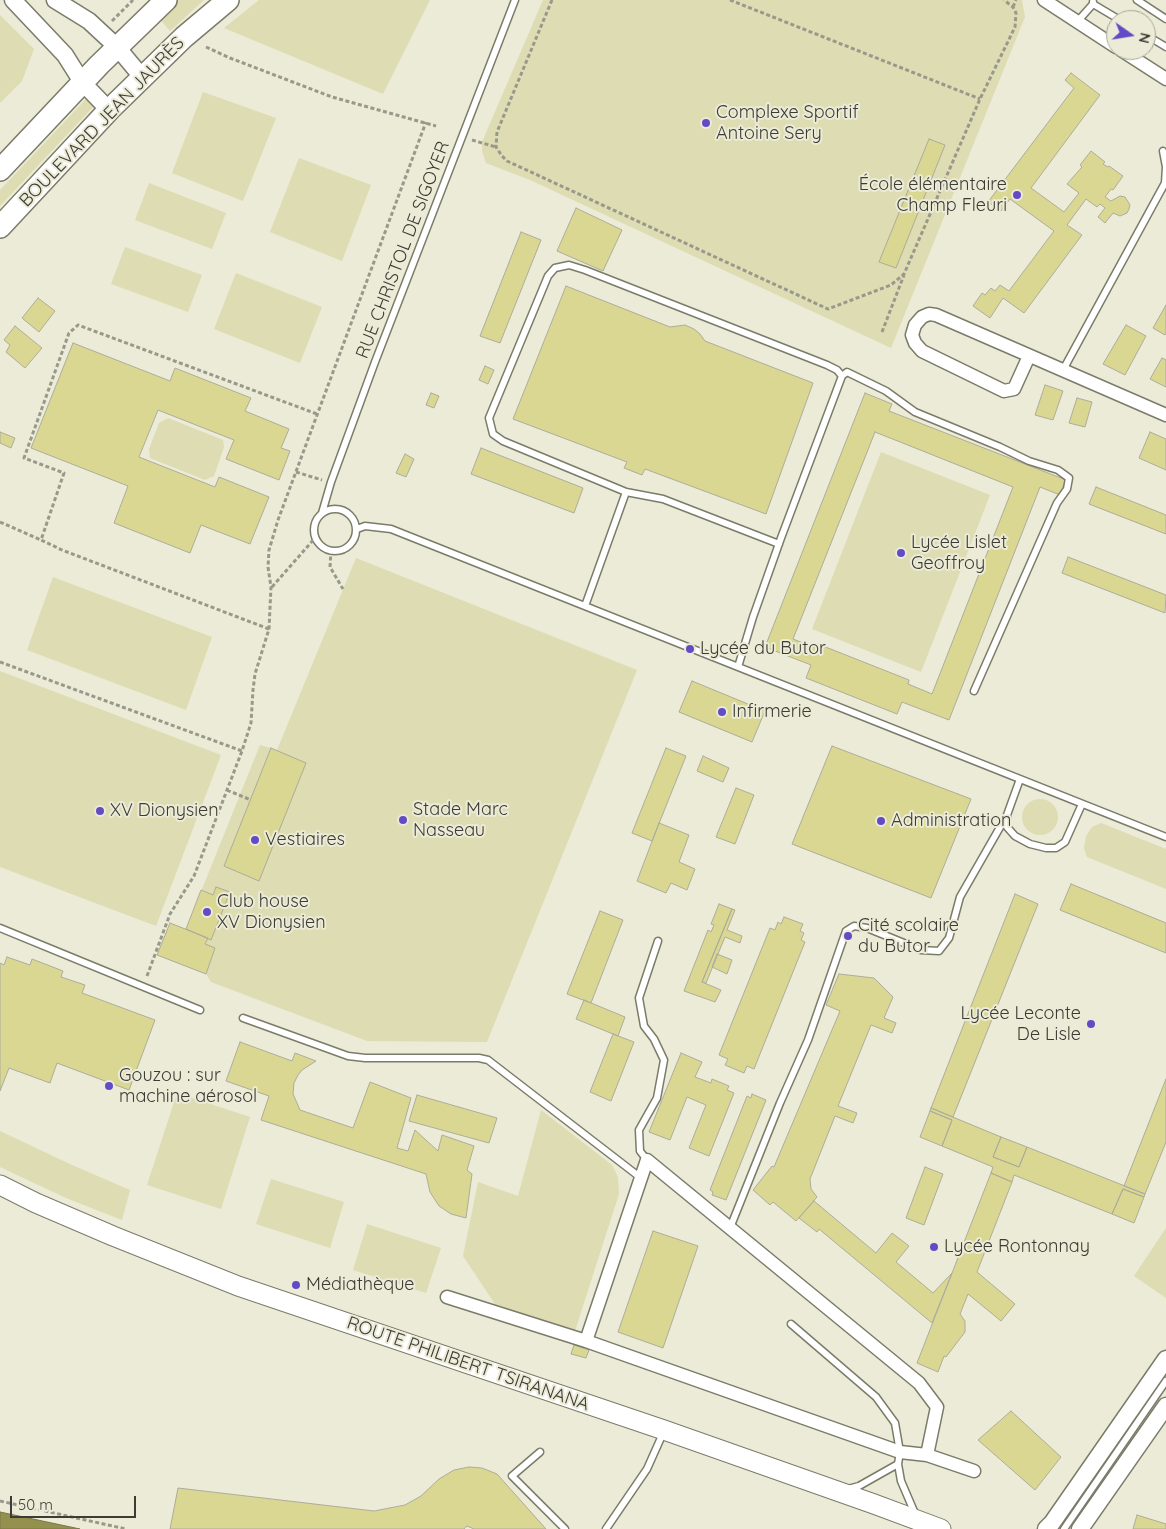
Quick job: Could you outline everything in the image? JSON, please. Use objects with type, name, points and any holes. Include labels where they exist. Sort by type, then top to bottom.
[{"type":"main road","points":[[0,170],[82,82],[166,0]]},
{"type":"main road","name":"BOULEVARD JEAN JAURÈS","points":[[0,227],[142,77],[184,37],[228,0]]},
{"type":"main road","name":"ROUTE PHILIBERT TSIRANANA","points":[[0,1185],[105,1233],[238,1286],[839,1491],[920,1525],[941,1529]]},
{"type":"street","points":[[13,0],[65,55],[82,82],[109,110]]},
{"type":"street","points":[[55,0],[89,21],[118,47],[142,77]]},
{"type":"street","points":[[1044,0],[1106,41]]},
{"type":"street","points":[[1061,12],[1068,0]]},
{"type":"street","points":[[1136,60],[1166,79]]},
{"type":"street","points":[[1029,356],[1014,389],[1004,391],[922,351],[915,343],[912,335],[915,325],[922,317],[929,314],[936,315],[1166,415]]},
{"type":"street","points":[[586,1341],[647,1160],[919,1384],[937,1407],[927,1455]]},
{"type":"street","points":[[447,1297],[586,1341],[899,1458],[927,1455],[974,1471]]},
{"type":"street","points":[[1046,1529],[1058,1515],[1166,1359]]},
{"type":"street","points":[[1080,1529],[1166,1406]]},
{"type":"lane","name":"RUE CHRISTOL DE SIGOYER","points":[[322,512],[379,353],[514,0]]},
{"type":"lane","points":[[1137,0],[1166,19]]},
{"type":"lane","points":[[1077,22],[1093,2],[1106,11]]},
{"type":"lane","points":[[1063,370],[1164,183],[1166,167],[1163,151]]},
{"type":"lane","points":[[780,544],[663,499],[626,492],[503,441],[493,434],[489,418],[548,276],[555,268],[569,265],[827,365],[837,370],[842,376]]},
{"type":"lane","points":[[738,667],[753,617],[842,376],[847,372],[886,391],[915,412],[1029,461],[1058,470],[1069,478],[1067,489],[1057,503],[974,691]]},
{"type":"lane","points":[[585,606],[626,492]]},
{"type":"lane","points":[[332,509],[342,510],[350,515],[356,523],[357,529],[356,537],[346,548],[331,550],[315,538],[313,528],[316,519],[322,512],[332,509]]},
{"type":"lane","points":[[357,529],[365,526],[391,529],[1166,837]]},
{"type":"lane","points":[[730,1228],[780,1103],[808,1040],[846,931],[854,926],[867,928],[921,950],[939,951],[949,938],[960,897],[1007,815],[1020,779]]},
{"type":"lane","points":[[1007,815],[1007,827],[1015,836],[1030,844],[1046,848],[1056,848],[1065,842],[1082,804]]},
{"type":"lane","points":[[0,928],[200,1010]]},
{"type":"lane","points":[[647,1160],[640,1151],[639,1130],[658,1098],[664,1060],[654,1039],[644,1026],[639,998],[658,941]]},
{"type":"lane","points":[[243,1018],[348,1056],[365,1058],[479,1058],[488,1060],[506,1072],[546,1106],[640,1178]]},
{"type":"lane","points":[[791,1324],[876,1397],[895,1424],[902,1481],[920,1525]]},
{"type":"lane","points":[[1064,1529],[1166,1381]]},
{"type":"lane","points":[[606,1529],[647,1469],[664,1430]]},
{"type":"lane","points":[[540,1452],[512,1476],[565,1529]]},
{"type":"lane","points":[[839,1491],[859,1486],[899,1458]]},
{"type":"path","points":[[496,147],[497,132],[552,0]]},
{"type":"path","points":[[730,0],[980,99]]},
{"type":"path","points":[[882,332],[904,274],[980,99],[1015,27],[1016,13],[1013,7],[1004,0]]},
{"type":"path","points":[[1013,7],[1016,0]]},
{"type":"path","points":[[206,47],[332,97],[436,126]]},
{"type":"path","points":[[143,986],[170,914],[194,876],[242,751],[251,723],[252,690],[255,674],[269,629],[272,587],[268,567],[269,550],[317,414],[426,122]]},
{"type":"path","points":[[482,142],[496,147],[507,161],[828,309],[891,285],[904,274]]},
{"type":"path","points":[[41,540],[64,473],[24,458],[69,334],[78,325],[317,414]]},
{"type":"path","points":[[296,472],[332,482]]},
{"type":"path","points":[[0,522],[62,550],[269,629]]},
{"type":"path","points":[[272,587],[315,538]]},
{"type":"path","points":[[331,550],[330,567],[343,589]]},
{"type":"path","points":[[0,662],[242,751]]},
{"type":"path","points":[[227,790],[251,800]]},
{"type":"path","points":[[0,1501],[126,1529]]},
{"type":"green space","points":[[178,0],[204,0],[170,31],[158,17]]},
{"type":"green space","points":[[259,0],[430,0],[383,94],[224,28]]},
{"type":"green space","points":[[543,0],[1022,0],[1025,17],[891,348],[530,180],[486,163],[482,151],[482,142]]},
{"type":"green space","points":[[0,15],[34,49],[22,81],[0,103]]},
{"type":"green space","points":[[203,92],[276,118],[243,201],[172,173]]},
{"type":"green space","points":[[86,99],[94,106],[0,206],[0,190]]},
{"type":"green space","points":[[299,158],[371,185],[342,261],[270,232]]},
{"type":"green space","points":[[149,183],[226,213],[212,249],[135,220]]},
{"type":"green space","points":[[125,247],[202,275],[188,312],[111,284]]},
{"type":"green space","points":[[236,273],[322,307],[300,363],[214,329]]},
{"type":"green space","points":[[168,418],[223,440],[224,447],[214,476],[205,480],[150,458],[149,449],[159,423]]},
{"type":"green space","points":[[881,452],[990,495],[921,672],[812,629]]},
{"type":"green space","name":"Stade Marc Nasseau","points":[[356,558],[637,670],[487,1042],[367,1041],[211,982],[206,974],[157,955],[170,923],[186,929],[260,745],[277,750]]},
{"type":"green space","points":[[53,577],[212,637],[186,710],[27,650]]},
{"type":"green space","name":"XV Dionysien","points":[[0,671],[221,755],[156,926],[0,867]]},
{"type":"green space","points":[[1040,799],[1053,804],[1058,817],[1053,830],[1040,835],[1027,830],[1022,817],[1027,804]]},
{"type":"green space","points":[[1101,823],[1166,849],[1166,889],[1087,857],[1084,848],[1086,836],[1092,827]]},
{"type":"green space","points":[[177,1093],[250,1117],[221,1209],[147,1185]]},
{"type":"green space","points":[[541,1110],[612,1165],[618,1177],[619,1194],[574,1334],[497,1307],[463,1256],[478,1182],[518,1196]]},
{"type":"green space","points":[[0,1131],[130,1190],[122,1220],[66,1198],[0,1167]]},
{"type":"green space","points":[[271,1179],[344,1202],[330,1248],[256,1224]]},
{"type":"green space","points":[[367,1224],[441,1248],[426,1293],[353,1270]]},
{"type":"green space","points":[[1166,1228],[1166,1298],[1134,1276]]},
{"type":"shaded area","points":[[0,1512],[80,1529],[0,1529]]},
{"type":"building","name":"École élémentaire Champ Fleuri","points":[[1071,73],[1100,95],[1031,188],[1064,212],[1079,193],[1067,184],[1082,167],[1080,165],[1091,151],[1105,162],[1103,164],[1123,176],[1113,190],[1111,189],[1105,197],[1111,201],[1120,196],[1125,197],[1130,205],[1129,209],[1127,213],[1120,216],[1113,213],[1105,223],[1098,217],[1105,208],[1100,204],[1097,207],[1086,199],[1067,225],[1082,235],[1024,313],[1003,298],[990,318],[973,306],[982,293],[985,295],[991,288],[995,291],[1000,285],[1009,291],[1054,231],[1010,199],[1001,211],[988,202],[1074,88],[1065,80]]},
{"type":"building","points":[[929,139],[945,145],[896,268],[879,262]]},
{"type":"building","points":[[576,208],[622,230],[603,271],[557,251]]},
{"type":"building","points":[[521,232],[541,240],[500,343],[480,336]]},
{"type":"building","points":[[566,286],[670,327],[685,325],[694,329],[705,341],[813,383],[766,514],[645,469],[642,475],[624,468],[627,462],[513,419]]},
{"type":"building","points":[[38,298],[55,311],[39,332],[22,318]]},
{"type":"building","points":[[1166,305],[1166,333],[1165,335],[1153,328]]},
{"type":"building","points":[[1126,325],[1146,336],[1125,375],[1103,364]]},
{"type":"building","points":[[15,326],[42,348],[25,368],[6,352],[10,345],[4,340]]},
{"type":"building","points":[[73,343],[170,381],[175,368],[251,398],[245,411],[289,429],[281,448],[290,451],[279,480],[226,459],[234,440],[158,410],[139,457],[215,487],[219,477],[269,497],[250,544],[201,525],[190,553],[114,523],[128,486],[31,448]]},
{"type":"building","points":[[1162,358],[1166,360],[1166,387],[1150,379]]},
{"type":"building","points":[[485,366],[494,370],[488,384],[479,380]]},
{"type":"building","points":[[1045,385],[1063,391],[1053,420],[1035,415]]},
{"type":"building","points":[[431,393],[439,396],[434,408],[426,405]]},
{"type":"building","points":[[865,393],[892,404],[889,411],[1066,480],[1060,495],[1040,487],[949,720],[902,702],[897,714],[806,678],[811,665],[765,647]],"holes":[[[875,432],[1013,487],[932,694],[908,684],[909,680],[818,644],[816,648],[793,639]]]},
{"type":"building","points":[[1077,398],[1092,402],[1085,427],[1069,423]]},
{"type":"building","points":[[0,432],[15,438],[11,448],[0,443]]},
{"type":"building","points":[[1150,432],[1166,439],[1166,470],[1139,458]]},
{"type":"building","points":[[481,448],[583,488],[574,513],[471,474]]},
{"type":"building","points":[[405,454],[414,459],[406,477],[396,473]]},
{"type":"building","points":[[1096,487],[1166,515],[1166,534],[1089,504]]},
{"type":"building","points":[[1068,557],[1166,595],[1165,613],[1062,573]]},
{"type":"building","name":"Infirmerie","points":[[692,681],[765,711],[752,742],[679,712]]},
{"type":"building","name":"Administration","points":[[832,746],[971,799],[931,898],[792,844]]},
{"type":"building","name":"Vestiaires","points":[[271,748],[306,763],[259,881],[224,866]]},
{"type":"building","points":[[666,748],[686,756],[652,841],[632,833]]},
{"type":"building","points":[[703,756],[729,768],[723,782],[697,771]]},
{"type":"building","points":[[736,788],[754,795],[735,844],[716,837]]},
{"type":"building","points":[[659,823],[689,835],[679,862],[695,869],[687,890],[671,883],[666,893],[637,881]]},
{"type":"building","points":[[1071,884],[1166,923],[1166,953],[1060,910]]},
{"type":"building","name":"Club house XV Dionysien","points":[[216,887],[230,892],[211,940],[186,929],[201,890],[213,895]]},
{"type":"building","points":[[1015,894],[1038,904],[953,1117],[931,1108]]},
{"type":"building","points":[[719,904],[732,909],[702,982],[721,990],[715,1002],[684,991],[708,930],[711,932],[714,925],[711,924]]},
{"type":"building","points":[[732,909],[735,910],[727,930],[742,936],[740,943],[725,937],[706,983],[702,982]]},
{"type":"building","points":[[600,911],[623,920],[591,1003],[567,994]]},
{"type":"building","points":[[784,917],[803,924],[800,931],[804,933],[801,940],[805,942],[754,1069],[747,1066],[744,1073],[725,1065],[728,1059],[719,1055],[770,928],[775,930],[778,922],[781,924]]},
{"type":"building","points":[[170,923],[208,938],[205,944],[215,948],[206,974],[157,955]]},
{"type":"building","points":[[717,954],[732,960],[727,974],[712,967]]},
{"type":"building","points":[[7,957],[30,965],[32,959],[63,971],[61,977],[85,985],[82,993],[155,1020],[129,1090],[57,1063],[50,1083],[9,1068],[0,1091],[0,963],[4,965]]},
{"type":"building","points":[[839,974],[874,978],[893,997],[884,1018],[896,1023],[892,1033],[871,1025],[838,1106],[857,1113],[853,1123],[835,1116],[810,1179],[811,1189],[817,1197],[796,1221],[773,1202],[770,1205],[753,1190],[772,1166],[774,1167],[840,1011],[826,1005]]},
{"type":"building","points":[[584,1000],[625,1017],[618,1036],[576,1019]]},
{"type":"building","points":[[613,1034],[634,1042],[611,1101],[590,1092]]},
{"type":"building","points":[[240,1042],[292,1061],[295,1053],[316,1061],[302,1070],[294,1083],[293,1094],[300,1110],[353,1128],[370,1082],[411,1098],[397,1148],[408,1151],[415,1130],[438,1151],[442,1135],[474,1146],[467,1170],[472,1174],[466,1218],[451,1214],[439,1206],[430,1192],[426,1174],[261,1120],[269,1096],[226,1081]]},
{"type":"building","points":[[681,1053],[702,1062],[695,1077],[711,1083],[712,1079],[729,1086],[727,1090],[734,1093],[709,1156],[689,1148],[706,1105],[687,1097],[670,1140],[649,1132]]},
{"type":"building","points":[[1166,1079],[1166,1142],[1145,1194],[1124,1186]]},
{"type":"building","points":[[752,1094],[766,1100],[726,1200],[712,1195],[713,1192],[710,1190],[747,1096],[751,1098]]},
{"type":"building","points":[[417,1095],[497,1118],[489,1143],[409,1121]]},
{"type":"building","points":[[931,1108],[1001,1137],[993,1157],[1019,1167],[1027,1147],[1145,1194],[1144,1197],[1123,1189],[1112,1214],[1014,1175],[1012,1182],[991,1173],[993,1167],[942,1146],[952,1120],[930,1111]]},
{"type":"building","points":[[930,1111],[952,1120],[942,1146],[920,1137]]},
{"type":"building","points":[[1001,1137],[1027,1147],[1019,1167],[993,1157]]},
{"type":"building","points":[[925,1167],[943,1174],[924,1225],[906,1218]]},
{"type":"building","points":[[991,1173],[1012,1182],[977,1272],[1015,1304],[1001,1321],[968,1294],[960,1314],[965,1321],[965,1332],[946,1357],[944,1356],[938,1372],[917,1363]]},
{"type":"building","points":[[1123,1189],[1144,1197],[1134,1223],[1112,1214]]},
{"type":"building","points":[[814,1201],[876,1253],[892,1233],[909,1246],[896,1262],[933,1293],[952,1273],[932,1323],[819,1229],[817,1232],[799,1218]]},
{"type":"building","points":[[653,1231],[698,1246],[663,1348],[618,1332]]},
{"type":"building","points":[[574,1345],[589,1350],[586,1358],[571,1354]]},
{"type":"building","points":[[1011,1411],[1061,1457],[1035,1490],[978,1440]]},
{"type":"building","points":[[469,1467],[482,1468],[497,1474],[546,1529],[474,1529],[467,1526],[464,1529],[170,1529],[178,1488],[374,1511],[405,1505],[421,1496],[439,1479],[454,1470]]},
{"type":"building","points":[[1137,1515],[1166,1524],[1166,1529],[1133,1529]]},
{"type":"place","name":"Complexe Sportif Antoine Sery","points":[[706,123]]},
{"type":"place","name":"École élémentaire Champ Fleuri","points":[[1017,195]]},
{"type":"place","name":"Lycée Lislet Geoffroy","points":[[901,553]]},
{"type":"place","name":"Lycée du Butor","points":[[690,649]]},
{"type":"place","name":"Infirmerie","points":[[722,712]]},
{"type":"place","name":"XV Dionysien","points":[[100,811]]},
{"type":"place","name":"Stade Marc Nasseau","points":[[403,820]]},
{"type":"place","name":"Administration","points":[[881,821]]},
{"type":"place","name":"Vestiaires","points":[[255,840]]},
{"type":"place","name":"Club house XV Dionysien","points":[[207,912]]},
{"type":"place","name":"Cité scolaire du Butor","points":[[848,936]]},
{"type":"place","name":"Lycée Leconte De Lisle","points":[[1091,1024]]},
{"type":"place","name":"Gouzou : sur machine aérosol","points":[[109,1086]]},
{"type":"place","name":"Lycée Rontonnay","points":[[934,1247]]},
{"type":"place","name":"Médiathèque","points":[[296,1285]]}]
